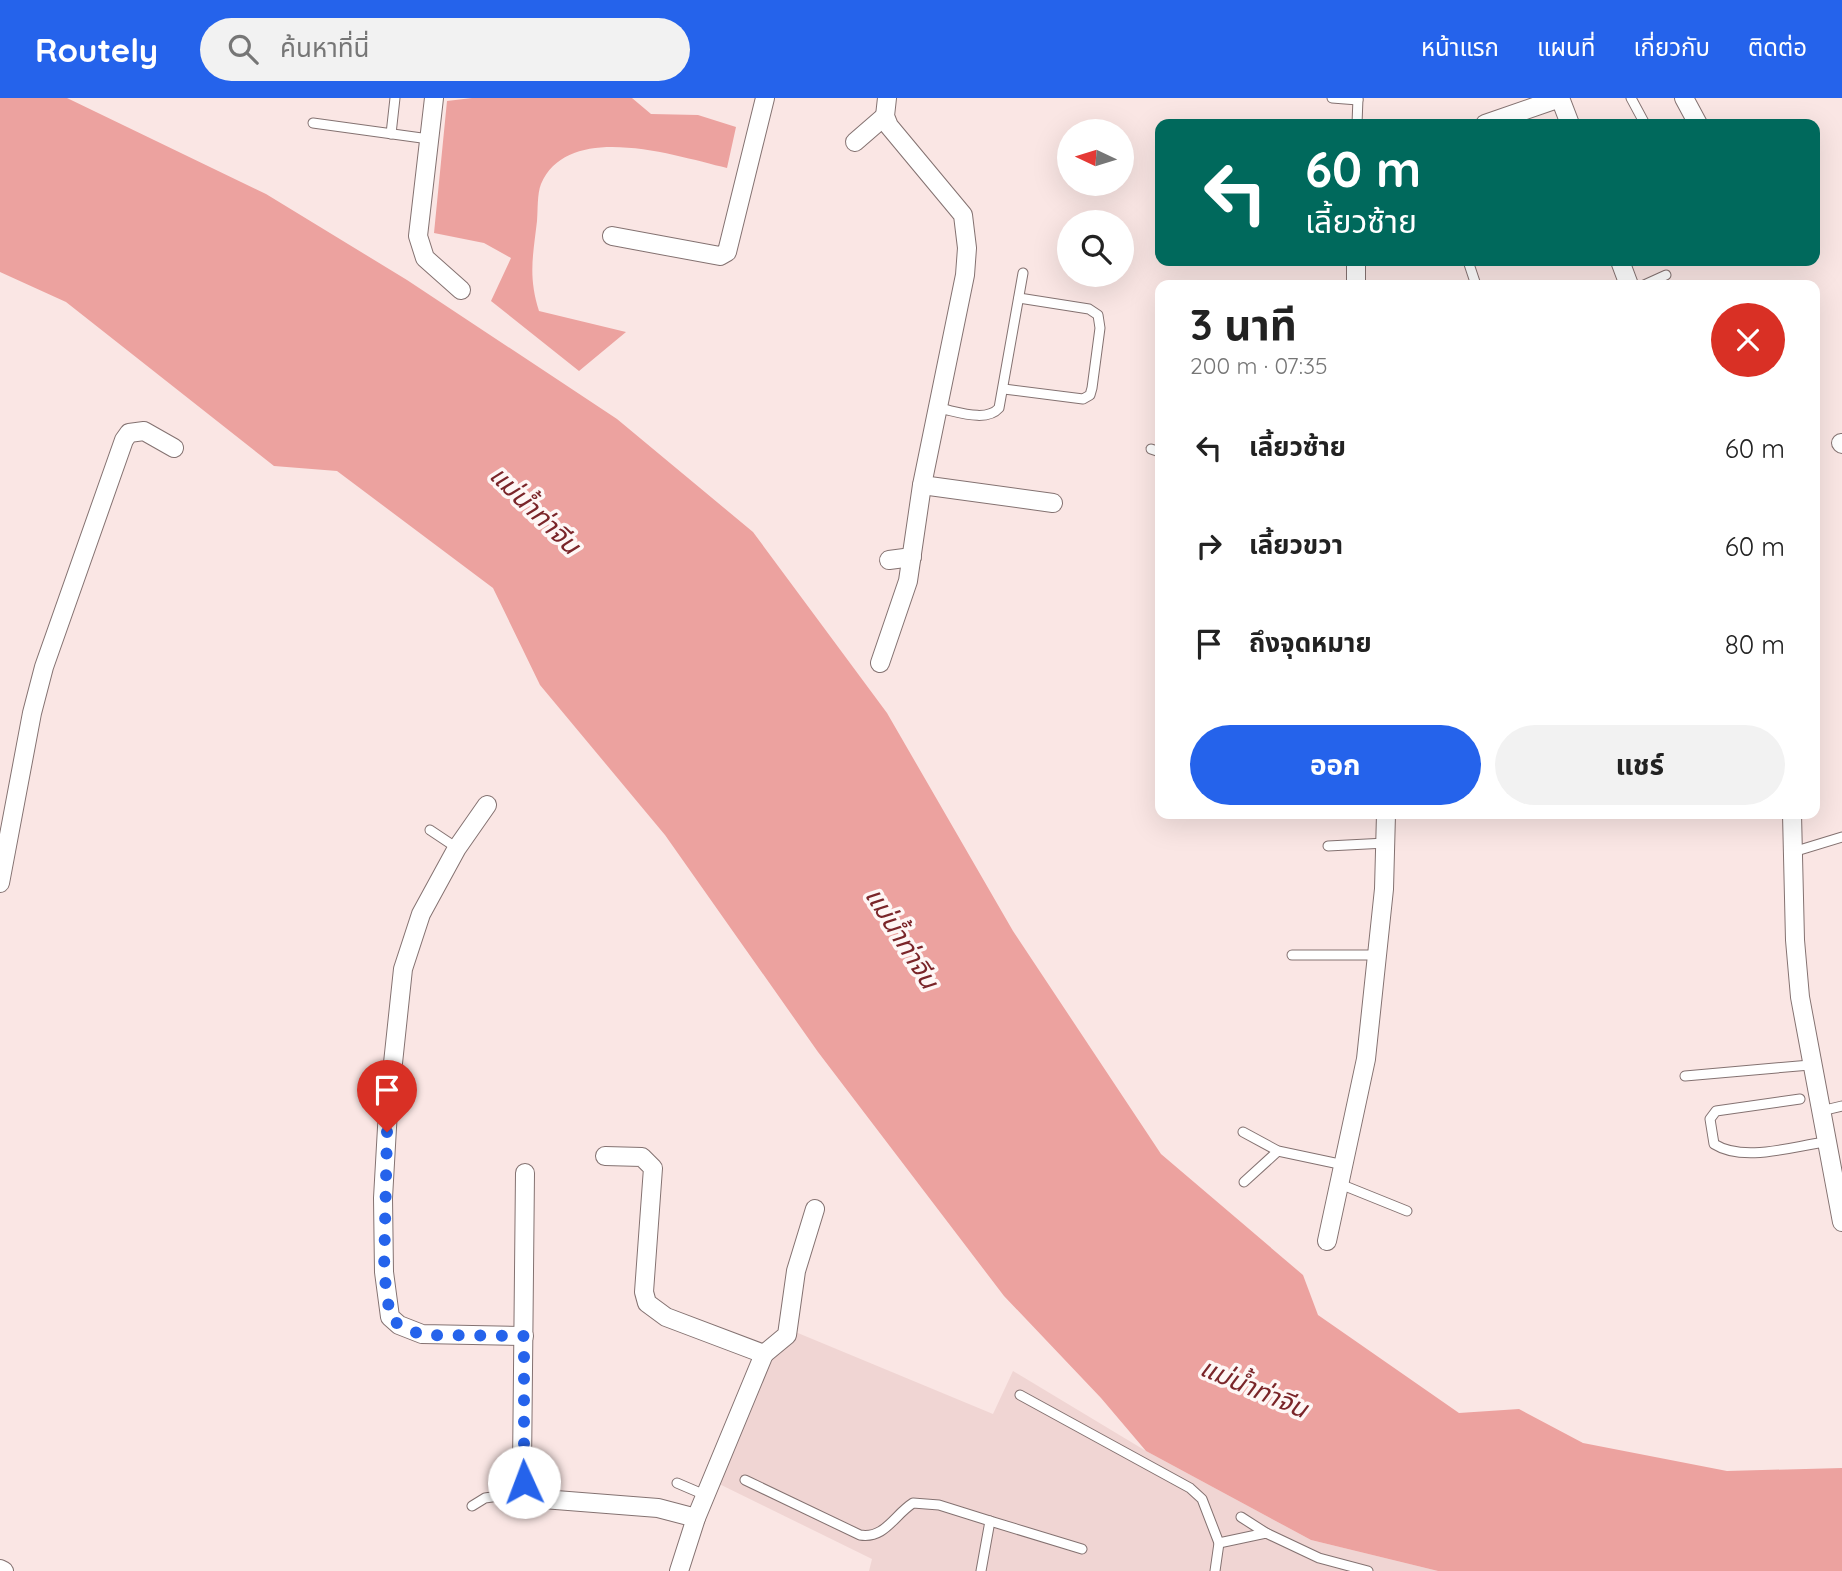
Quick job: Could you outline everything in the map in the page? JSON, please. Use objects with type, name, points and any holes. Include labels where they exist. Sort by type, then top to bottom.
[{"type":"street","points":[[434,98],[418,236],[419,248],[425,258],[461,290]]},
{"type":"street","points":[[612,236],[720,256],[727,252],[765,98]]},
{"type":"street","points":[[1499,119],[1560,98],[1568,119]]},
{"type":"street","points":[[1685,98],[1696,119]]},
{"type":"street","points":[[855,142],[886,107]]},
{"type":"street","points":[[880,663],[900,609],[912,557],[922,485],[965,275],[967,230],[964,215],[952,198],[888,126],[886,107]]},
{"type":"street","points":[[0,883],[32,713],[44,667],[124,440],[129,433],[144,431],[174,448]]},
{"type":"street","points":[[922,485],[1052,503]]},
{"type":"street","points":[[889,560],[912,557]]},
{"type":"street","points":[[487,805],[457,848],[421,914],[403,969],[388,1110],[383,1198],[387,1308],[399,1325],[422,1335],[524,1336]]},
{"type":"street","points":[[1326,1241],[1366,1059],[1377,956],[1386,819]]},
{"type":"street","points":[[1792,819],[1795,940],[1810,1065],[1842,1222]]},
{"type":"street","points":[[605,1156],[642,1157],[653,1168],[644,1292],[647,1303],[666,1317],[764,1354]]},
{"type":"street","points":[[525,1173],[522,1468],[526,1492],[543,1499],[658,1508],[696,1518]]},
{"type":"street","points":[[679,1571],[705,1495],[764,1354],[787,1335],[796,1271],[816,1209]]},
{"type":"lane","points":[[391,134],[395,98]]},
{"type":"lane","points":[[1332,98],[1358,99],[1357,119]]},
{"type":"lane","points":[[1631,98],[1642,119]]},
{"type":"lane","points":[[313,123],[429,139]]},
{"type":"lane","points":[[938,408],[985,416],[994,414],[999,408],[1023,273]]},
{"type":"lane","points":[[1655,280],[1666,275]]},
{"type":"lane","points":[[1004,389],[1083,399],[1090,395],[1092,388],[1100,328],[1098,315],[1089,309],[1019,298]]},
{"type":"lane","points":[[430,830],[457,848]]},
{"type":"lane","points":[[1793,852],[1842,838]]},
{"type":"lane","points":[[1328,846],[1386,843]]},
{"type":"lane","points":[[1292,955],[1377,956]]},
{"type":"lane","points":[[1685,1076],[1810,1065]]},
{"type":"lane","points":[[1800,1098],[1717,1111],[1710,1119],[1714,1144],[1727,1152],[1742,1153],[1826,1142]]},
{"type":"lane","points":[[1821,1111],[1842,1106]]},
{"type":"lane","points":[[1243,1132],[1278,1151],[1344,1165]]},
{"type":"lane","points":[[1244,1182],[1278,1151]]},
{"type":"lane","points":[[1340,1184],[1407,1211]]},
{"type":"lane","points":[[1020,1395],[1190,1488],[1202,1499],[1220,1543],[1215,1571]]},
{"type":"lane","points":[[745,1480],[860,1535],[880,1533],[913,1503],[939,1505],[1082,1549]]},
{"type":"lane","points":[[677,1483],[705,1495]]},
{"type":"lane","points":[[471,1506],[485,1498],[526,1492]]},
{"type":"lane","points":[[1241,1517],[1266,1533],[1319,1558],[1367,1571]]},
{"type":"lane","points":[[981,1571],[990,1521]]},
{"type":"lane","points":[[1220,1543],[1266,1533]]},
{"type":"shaded area","points":[[781,1326],[993,1414],[1013,1371],[1146,1451],[1311,1540],[1438,1571],[869,1571],[872,1559],[703,1476]]},
{"type":"water","name":"แม่น้ำท่าจีน","points":[[0,98],[67,98],[266,194],[407,280],[617,419],[753,532],[887,713],[1013,931],[1161,1154],[1303,1275],[1318,1315],[1459,1413],[1519,1409],[1583,1443],[1727,1471],[1842,1468],[1842,1571],[1438,1571],[1311,1540],[1146,1451],[1101,1398],[1004,1296],[818,1052],[665,835],[540,685],[493,588],[337,471],[274,466],[66,302],[0,272]]},
{"type":"water","points":[[472,98],[632,98],[651,114],[698,115],[736,127],[727,168],[653,151],[599,148],[575,153],[555,164],[541,184],[532,266],[533,287],[539,311],[626,332],[579,371],[491,301],[511,258],[484,243],[434,233],[447,101]]},
{"type":"route","points":[[387,1132],[383,1198],[384,1272],[390,1317],[399,1325],[422,1335],[524,1336],[524,1482]]}]
